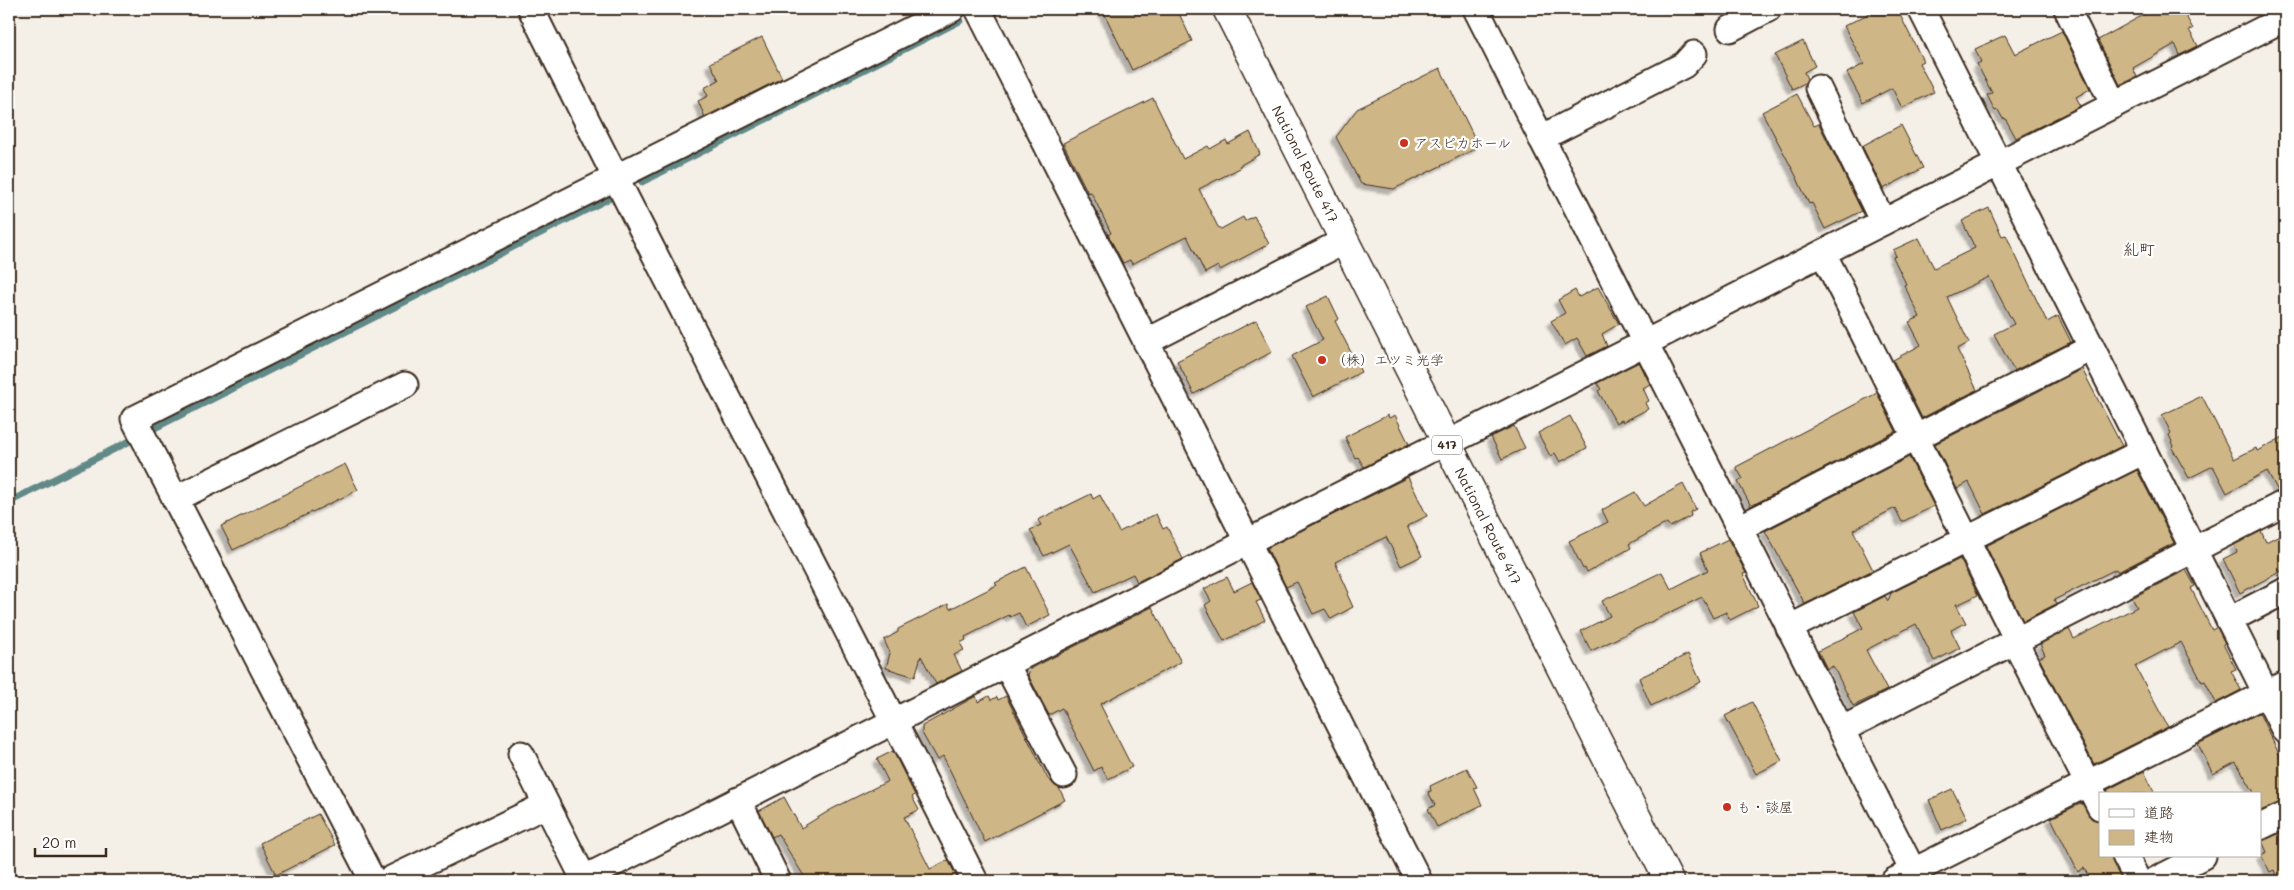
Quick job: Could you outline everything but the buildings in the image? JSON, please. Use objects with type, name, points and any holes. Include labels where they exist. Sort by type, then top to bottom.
[{"type":"highway","name":"National Route 417","points":[[1227,9],[1669,881]]},
{"type":"street","points":[[530,9],[614,178],[894,721],[974,881]]},
{"type":"street","points":[[373,881],[134,419],[952,9]]},
{"type":"street","points":[[978,9],[1419,881]]},
{"type":"street","points":[[1476,9],[1842,730],[1908,878],[2088,783],[2276,689]]},
{"type":"street","points":[[1730,28],[1768,9]]},
{"type":"street","points":[[1921,9],[2229,620],[2276,689],[2285,731]]},
{"type":"street","points":[[2067,9],[2114,105]]},
{"type":"street","points":[[521,754],[581,880],[1419,455],[1446,444],[1646,344],[1998,162],[2285,18]]},
{"type":"street","points":[[1541,138],[1684,65],[1694,54]]},
{"type":"street","points":[[1818,88],[1883,222]]},
{"type":"street","points":[[1146,342],[1344,241]]},
{"type":"street","points":[[1823,253],[2017,640],[2021,654],[2099,805]]},
{"type":"street","points":[[1739,528],[2091,348]]},
{"type":"street","points":[[176,499],[405,385]]},
{"type":"street","points":[[1789,628],[2144,451]]},
{"type":"street","points":[[1842,730],[2285,502]]},
{"type":"street","points":[[2229,620],[2285,591]]},
{"type":"street","points":[[1006,664],[1064,775]]},
{"type":"street","points":[[738,800],[778,881]]},
{"type":"street","points":[[387,881],[546,804]]},
{"type":"street","points":[[2262,826],[2285,815]]},
{"type":"street","points":[[2126,858],[2138,881]]},
{"type":"street","points":[[2154,881],[2199,858]]},
{"type":"waterway","points":[[642,182],[960,21]]},
{"type":"waterway","points":[[155,428],[612,197]]},
{"type":"waterway","points":[[9,502],[136,438]]},
{"type":"place","name":"アスピカホール","points":[[1404,143]]},
{"type":"place","name":"（株）エツミ光学","points":[[1322,360]]},
{"type":"place","name":"も・談屋","points":[[1727,807]]},
{"type":"district","name":"糺町","points":[[2139,249]]}]
